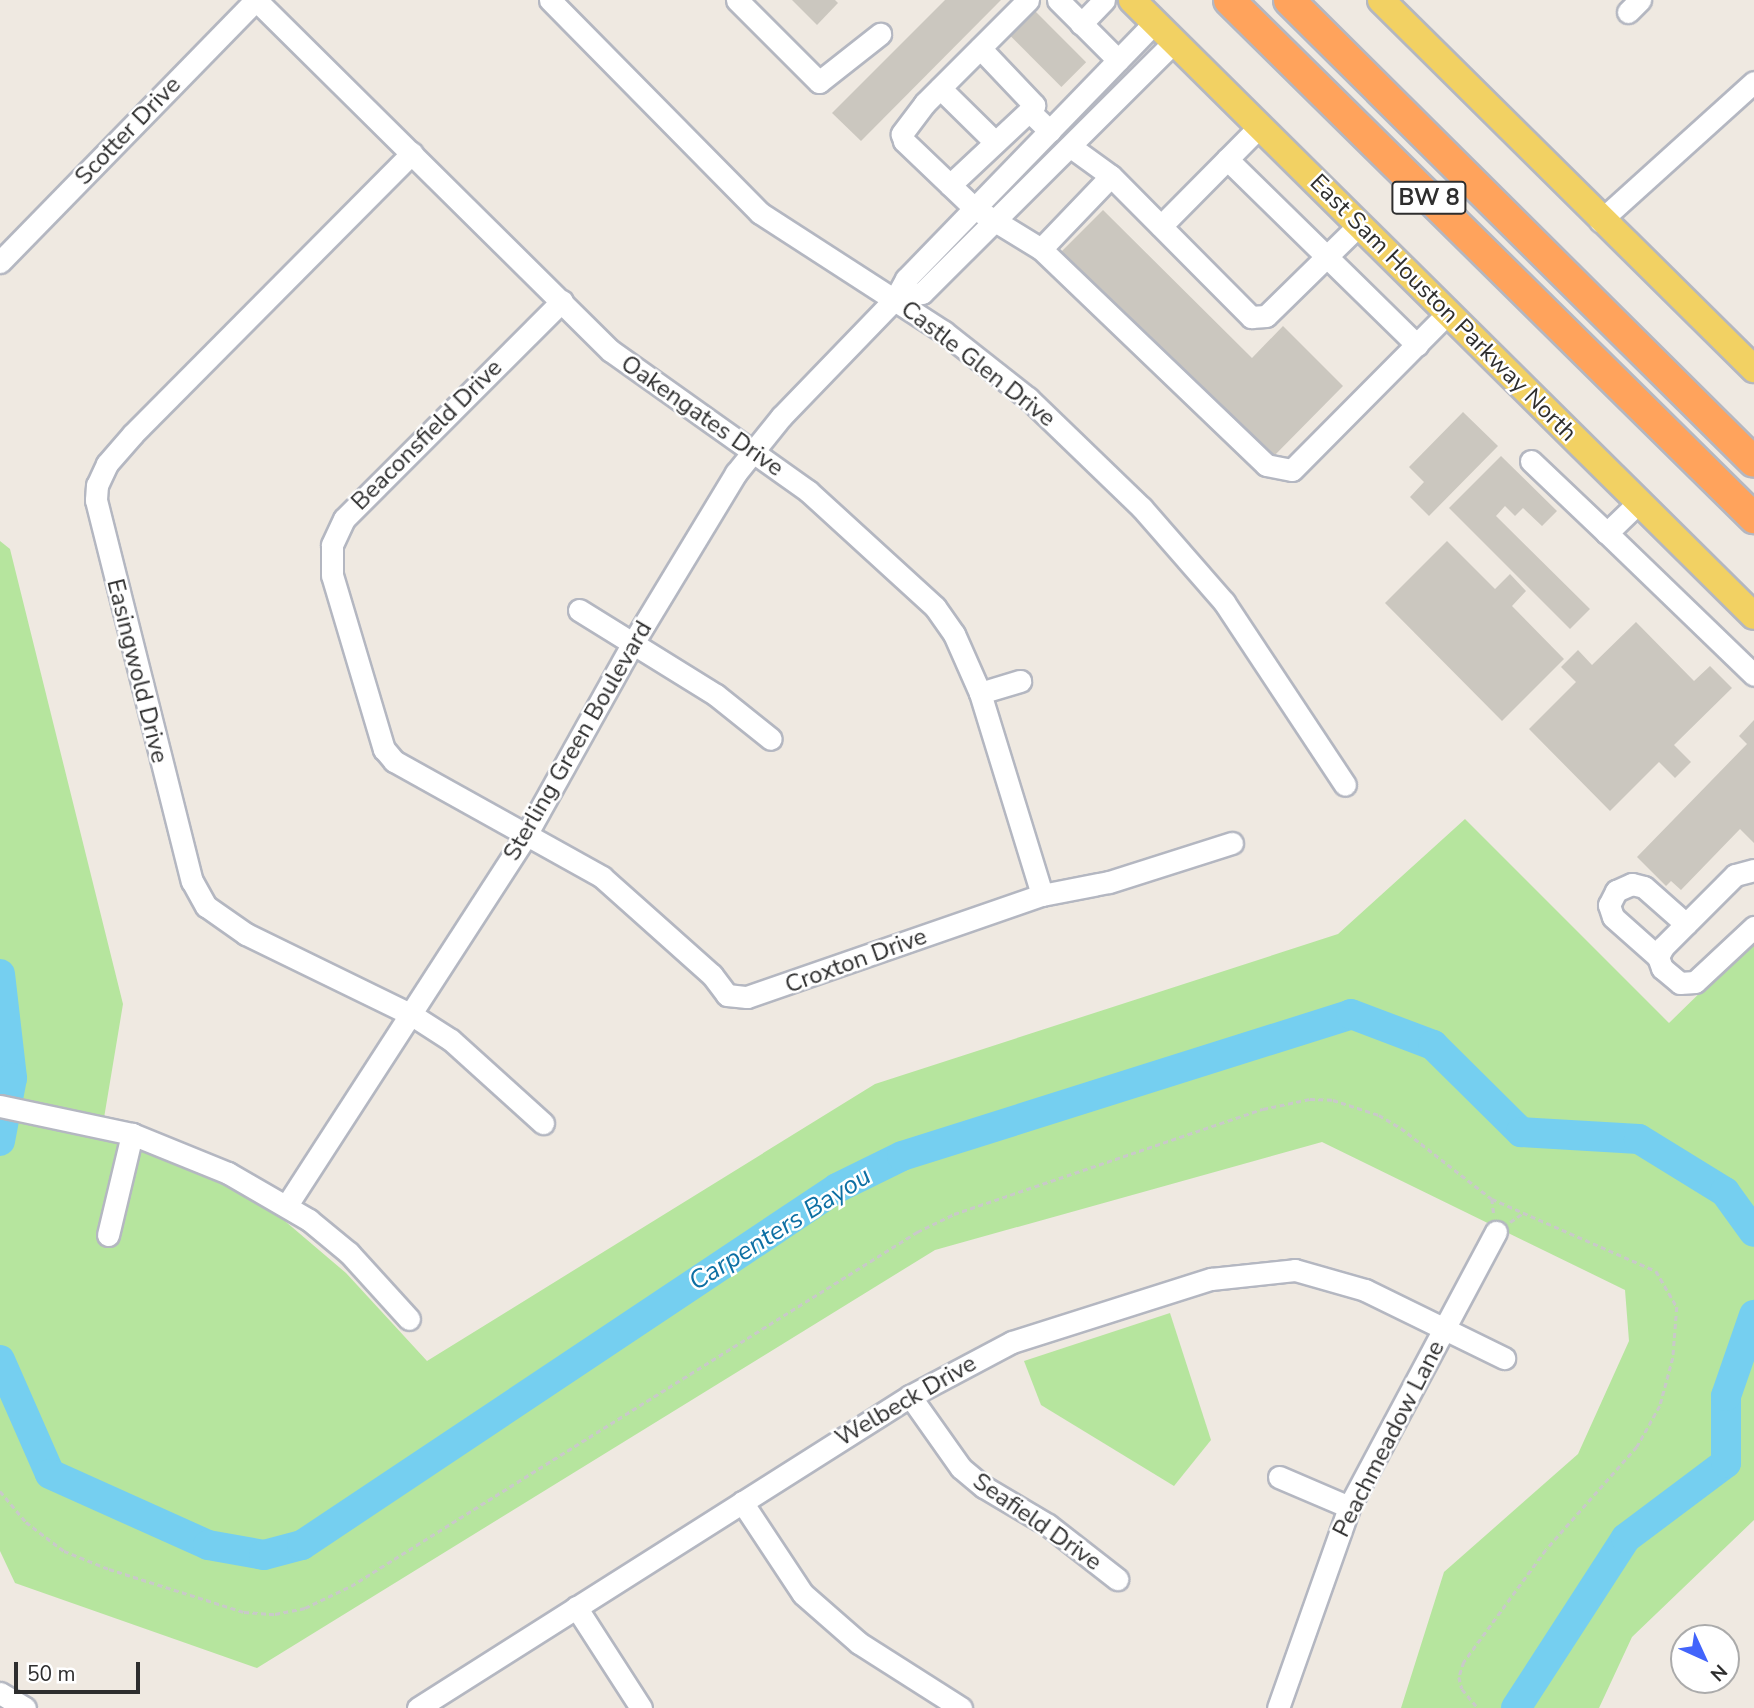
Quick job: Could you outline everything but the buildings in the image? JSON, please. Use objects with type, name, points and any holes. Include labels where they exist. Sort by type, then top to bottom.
[{"type":"highway","name":"BW 8","points":[[1229,0],[1754,518]]},
{"type":"highway","name":"BW 8","points":[[1289,0],[1754,462]]},
{"type":"highway","points":[[1669,378],[1703,394],[1754,440]]},
{"type":"highway","points":[[1630,396],[1696,474],[1754,532]]},
{"type":"main road","name":"East Sam Houston Parkway North","points":[[1132,0],[1754,616]]},
{"type":"main road","points":[[1381,0],[1600,220],[1754,369]]},
{"type":"street","name":"Oakengates Drive","points":[[256,0],[611,351],[808,491],[914,584],[954,634],[980,692],[1042,895]]},
{"type":"street","name":"Scotter Drive","points":[[0,262],[256,0]]},
{"type":"street","name":"Castle Glen Drive","points":[[550,0],[760,213],[838,267],[895,299],[1028,398],[1151,517],[1224,602],[1345,785]]},
{"type":"street","points":[[737,0],[819,82],[880,34]]},
{"type":"street","points":[[1028,0],[940,88],[902,134],[904,141],[994,224],[1041,249],[1266,465],[1292,470],[1448,313]]},
{"type":"street","points":[[1058,0],[1118,60]]},
{"type":"street","points":[[1081,24],[1104,0]]},
{"type":"street","name":"Sterling Green Boulevard","points":[[287,1205],[526,835],[633,643],[751,453],[895,299],[906,279],[1155,22]]},
{"type":"street","name":"Sterling Green Boulevard","points":[[895,299],[922,293],[994,224],[1174,41]]},
{"type":"street","points":[[950,185],[1034,104],[980,48]]},
{"type":"street","points":[[1600,220],[1754,82]]},
{"type":"street","points":[[940,88],[995,142]]},
{"type":"street","points":[[1029,111],[1050,131]]},
{"type":"street","points":[[1161,226],[1260,126]]},
{"type":"street","points":[[1071,147],[1111,176],[1251,317],[1266,316],[1359,225]]},
{"type":"street","name":"Easingwold Drive","points":[[412,153],[133,434],[107,464],[97,485],[96,500],[191,881],[206,906],[246,934],[412,1015],[451,1040],[543,1124]]},
{"type":"street","points":[[1227,159],[1417,345]]},
{"type":"street","points":[[1041,249],[1111,176]]},
{"type":"street","name":"Beaconsfield Drive","points":[[526,835],[394,761],[384,749],[332,576],[332,545],[344,519],[562,301]]},
{"type":"street","points":[[1531,461],[1754,675]]},
{"type":"street","points":[[1607,533],[1639,502]]},
{"type":"street","points":[[579,611],[716,695],[771,739]]},
{"type":"street","points":[[980,692],[1020,681]]},
{"type":"street","name":"Croxton Drive","points":[[526,835],[602,877],[712,975],[727,995],[737,996],[762,995],[1042,895],[1109,882],[1232,844]]},
{"type":"street","points":[[1658,957],[1734,875],[1754,870]]},
{"type":"street","points":[[1686,924],[1644,887],[1632,884],[1616,891],[1609,905],[1613,916],[1658,957],[1669,976],[1680,983],[1695,982],[1754,927]]},
{"type":"street","points":[[0,1106],[81,1120],[132,1134],[228,1173],[287,1205],[349,1254],[410,1318]]},
{"type":"street","points":[[108,1235],[132,1134]]},
{"type":"street","name":"Peachmeadow Lane","points":[[1278,1708],[1349,1507],[1496,1232]]},
{"type":"street","name":"Welbeck Drive","points":[[418,1708],[909,1396],[1012,1342],[1211,1279],[1295,1270],[1365,1290],[1446,1329]]},
{"type":"street","name":"Peachmeadow Lane","points":[[1446,1329],[1504,1358]]},
{"type":"street","name":"Seafield Drive","points":[[909,1396],[961,1468],[984,1487],[1048,1525],[1116,1579]]},
{"type":"street","points":[[1279,1477],[1349,1507]]},
{"type":"street","points":[[742,1502],[803,1594],[859,1643],[961,1708]]},
{"type":"street","points":[[576,1607],[641,1708]]},
{"type":"street","points":[[2,1697],[25,1708]]},
{"type":"path","points":[[1470,1702],[1478,1708]]},
{"type":"green space","points":[[0,541],[10,549],[123,1004],[101,1136],[224,1183],[279,1216],[346,1273],[427,1361],[875,1084],[1338,934],[1465,819],[1669,1023],[1754,940],[1754,1520],[1632,1637],[1599,1708],[1401,1708],[1444,1572],[1578,1454],[1629,1341],[1625,1290],[1322,1142],[935,1250],[257,1668],[15,1583],[0,1551]]},
{"type":"green space","points":[[1170,1313],[1211,1440],[1174,1486],[1041,1405],[1024,1361]]},
{"type":"waterway","name":"Carpenters Bayou","points":[[0,974],[12,1078],[0,1141]]},
{"type":"waterway","name":"Carpenters Bayou","points":[[0,1360],[50,1474],[208,1545],[264,1555],[302,1545],[837,1188],[902,1156],[1351,1014],[1433,1045],[1521,1132],[1639,1139],[1725,1192],[1754,1232]]},
{"type":"waterway","name":"Carpenters Bayou","points":[[1516,1708],[1626,1538],[1726,1463],[1726,1396],[1754,1315]]}]
